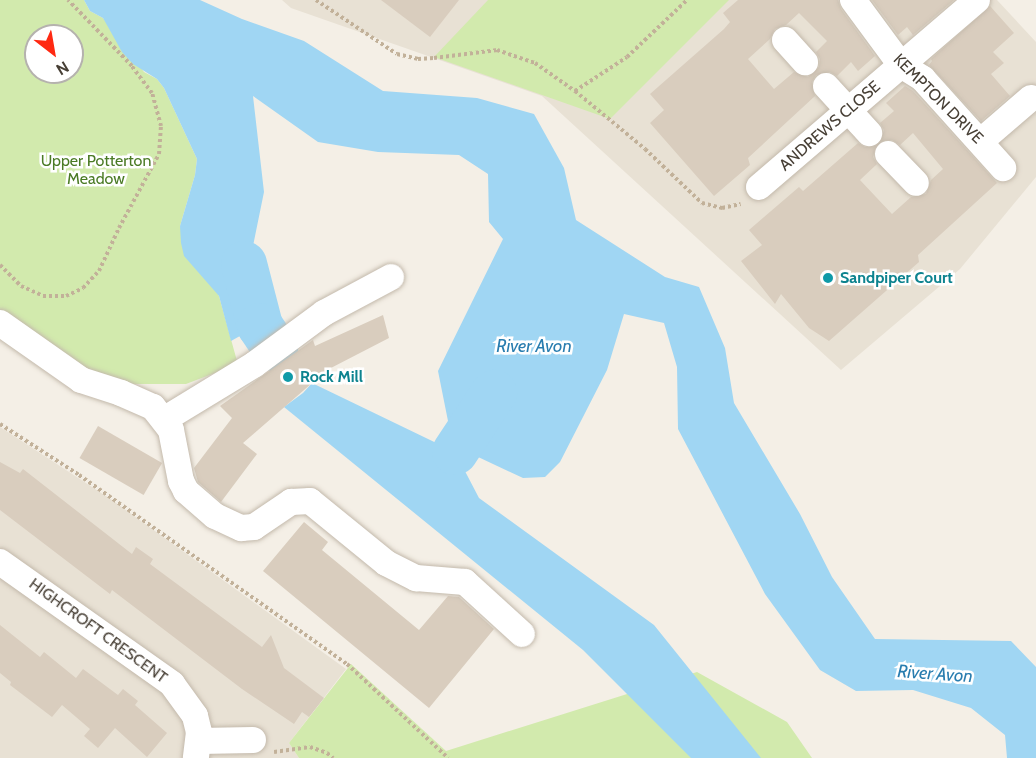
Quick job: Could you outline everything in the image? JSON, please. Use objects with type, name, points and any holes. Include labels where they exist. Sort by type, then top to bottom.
[{"type":"street","name":"KEMPTON DRIVE","points":[[853,0],[900,65],[924,79],[1003,168]]},
{"type":"street","name":"ANDREWS CLOSE","points":[[751,196],[848,109],[977,0]]},
{"type":"street","points":[[785,40],[805,62]]},
{"type":"street","points":[[826,86],[869,133]]},
{"type":"street","points":[[981,141],[1031,98]]},
{"type":"street","points":[[888,154],[916,183]]},
{"type":"street","points":[[165,419],[255,364],[324,313],[391,277]]},
{"type":"street","points":[[0,323],[81,380],[121,393],[153,407],[165,419],[171,430],[181,481],[186,491],[215,516],[241,528],[254,527],[271,518],[291,502],[310,501],[386,563],[416,578],[465,582],[522,634]]},
{"type":"street","name":"HIGHCROFT CRESCENT","points":[[0,562],[172,684],[195,716],[198,749],[253,740]]},
{"type":"path","points":[[0,265],[21,286],[43,296],[66,296],[83,288],[99,271],[129,207],[159,154],[161,126],[152,93],[132,66],[68,0]]},
{"type":"path","points":[[316,0],[397,54],[418,59],[497,50],[535,63],[575,91],[645,149],[702,203],[722,208],[751,196]]},
{"type":"path","points":[[575,91],[627,57],[687,0]]},
{"type":"path","points":[[0,424],[79,475],[347,663],[448,758]]},
{"type":"path","points":[[253,740],[255,754],[310,747],[327,753],[333,758]]},
{"type":"shaded area","points":[[282,0],[997,0],[1036,42],[1036,177],[960,269],[841,370],[542,96],[291,8]]},
{"type":"shaded area","points":[[0,427],[112,500],[346,669],[289,743],[299,758],[0,758]]},
{"type":"green space","name":"Upper Potterton Meadow","points":[[0,0],[84,0],[90,11],[103,18],[144,72],[157,79],[164,88],[197,159],[195,175],[180,226],[219,296],[237,361],[228,368],[186,384],[129,384],[103,381],[0,317]]},
{"type":"green space","points":[[488,0],[729,0],[610,119],[434,57]]},
{"type":"green space","points":[[351,664],[446,751],[697,672],[787,722],[812,758],[299,758],[289,743]]},
{"type":"water","name":"River Avon","points":[[84,0],[200,0],[242,19],[304,41],[383,91],[477,98],[534,114],[564,168],[576,220],[665,277],[699,287],[725,348],[734,403],[800,514],[832,577],[875,639],[1011,641],[1036,667],[1036,758],[1007,758],[1005,735],[971,708],[913,690],[856,691],[820,670],[765,594],[678,429],[677,367],[664,323],[624,314],[607,370],[560,462],[545,477],[523,478],[476,456],[452,441],[438,371],[503,239],[489,222],[488,174],[459,155],[378,152],[318,142],[253,96],[264,192],[253,246],[267,305],[274,317],[231,341],[219,296],[184,256],[181,243],[180,226],[195,175],[197,159],[164,88],[157,79],[133,64],[122,52],[103,18],[90,11]]},
{"type":"water","points":[[312,383],[455,452],[479,498],[654,625],[761,758],[691,758],[583,650],[284,407]]},
{"type":"building","points":[[381,0],[459,0],[430,37]]},
{"type":"building","points":[[738,0],[838,0],[841,9],[875,56],[858,71],[851,62],[837,76],[830,72],[816,75],[812,82],[815,96],[748,158],[750,165],[714,196],[650,123],[664,110],[650,94],[724,29],[730,22],[723,13]],"holes":[[[799,13],[827,41],[816,52],[820,59],[819,67],[808,77],[794,72],[774,89],[748,59],[770,39],[775,29],[786,25]]]},
{"type":"building","points":[[872,0],[954,0],[913,35],[907,27],[898,35]]},
{"type":"building","points":[[990,6],[1014,33],[993,52],[1004,63],[991,74],[1010,96],[981,121],[929,65],[931,59]]},
{"type":"building","points":[[905,86],[913,91],[997,183],[918,255],[919,262],[829,341],[809,328],[781,294],[775,304],[741,261],[762,245],[749,230],[799,187],[803,191],[858,143],[865,147],[876,146],[873,157],[877,164],[860,180],[892,214],[911,197],[926,194],[931,180],[943,169],[913,133],[900,145],[892,140],[881,141],[884,130],[880,123],[894,111],[886,103]]},
{"type":"building","name":"Rock Mill","points":[[383,315],[389,338],[327,370],[243,443],[257,454],[221,502],[198,482],[194,468],[232,418],[220,406],[313,340],[315,346]]},
{"type":"building","points":[[98,426],[162,463],[144,495],[80,458]]},
{"type":"building","points":[[0,462],[20,473],[23,469],[132,554],[136,547],[153,559],[150,564],[262,647],[271,635],[284,668],[324,698],[309,717],[302,712],[294,724],[242,689],[112,590],[110,594],[0,510]]},
{"type":"building","points":[[304,522],[328,542],[322,550],[419,630],[448,596],[459,597],[494,629],[429,708],[263,571]]},
{"type":"building","points":[[0,625],[40,657],[44,652],[76,678],[83,669],[118,695],[123,689],[138,701],[135,705],[167,733],[147,757],[115,728],[98,748],[84,736],[90,729],[62,705],[52,717],[10,685],[11,682],[0,673]]},
{"type":"waterway","name":"River Avon","points":[[244,264],[260,326],[275,348]]},
{"type":"waterway","points":[[455,452],[494,393]]},
{"type":"place","name":"Sandpiper Court","points":[[828,278]]},
{"type":"place","name":"Rock Mill","points":[[288,377]]}]
